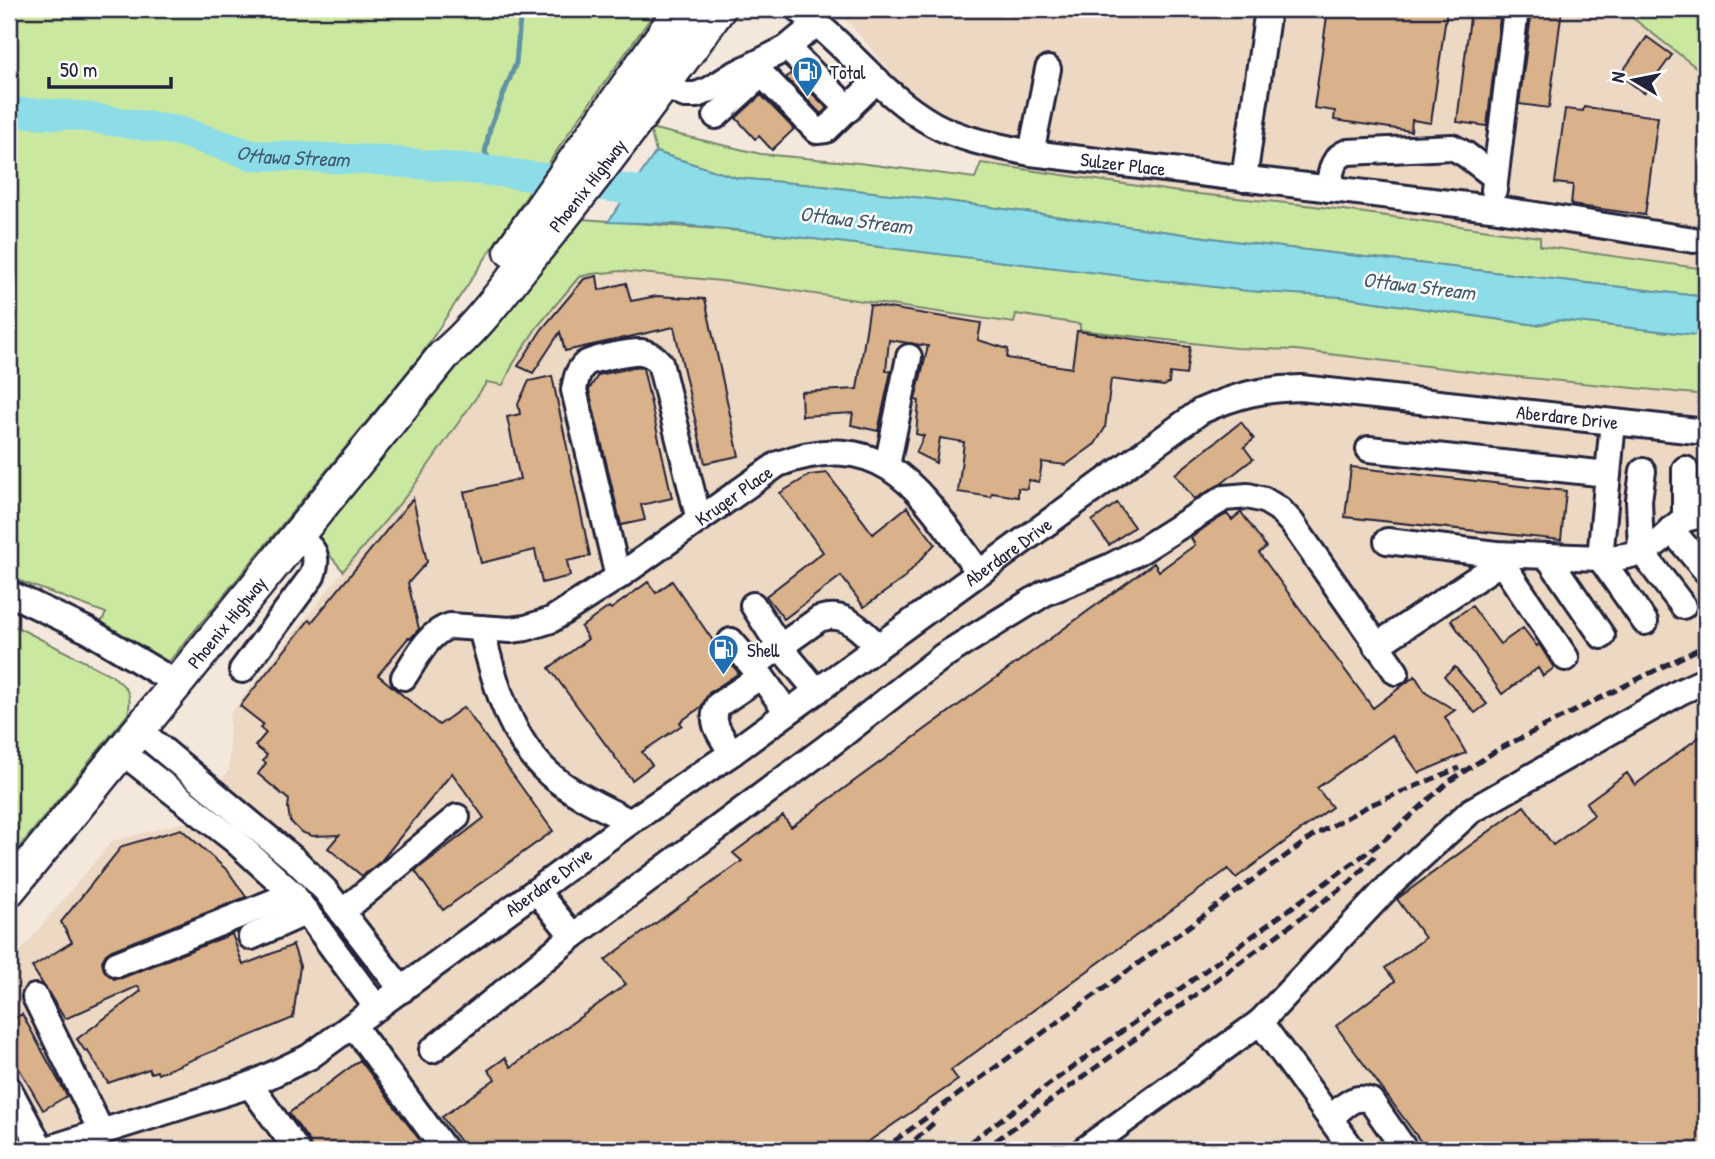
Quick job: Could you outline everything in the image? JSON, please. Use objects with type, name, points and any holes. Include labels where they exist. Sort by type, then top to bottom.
[{"type":"main road","name":"Phoenix Highway","points":[[533,237],[594,131],[681,9]]},
{"type":"main road","name":"Phoenix Highway","points":[[9,890],[444,355],[453,334],[533,237],[638,123],[719,9]]},
{"type":"street","points":[[1244,179],[1268,9]]},
{"type":"street","points":[[1491,208],[1516,9]]},
{"type":"street","points":[[716,116],[758,69],[787,48],[815,15]]},
{"type":"street","name":"Sulzer Place","points":[[815,15],[902,103],[934,124],[972,141],[1031,152],[1491,208],[1694,240]]},
{"type":"street","points":[[787,48],[849,109]]},
{"type":"street","points":[[664,86],[685,95],[696,95],[758,69]]},
{"type":"street","points":[[758,69],[817,131],[826,130],[877,80]]},
{"type":"street","points":[[1031,152],[1048,69]]},
{"type":"street","points":[[1328,189],[1333,164],[1341,153],[1348,152],[1452,148],[1465,154],[1495,177]]},
{"type":"street","points":[[618,577],[574,390],[576,378],[588,362],[640,352],[654,356],[660,363],[699,520]]},
{"type":"street","points":[[887,466],[909,357]]},
{"type":"street","name":"Aberdare Drive","points":[[43,1150],[81,1146],[102,1133],[250,1085],[309,1057],[1201,411],[1229,399],[1266,389],[1301,388],[1706,432]]},
{"type":"street","points":[[1613,422],[1600,558],[1645,622]]},
{"type":"street","points":[[1369,449],[1608,474]]},
{"type":"street","name":"Kruger Place","points":[[404,677],[432,635],[439,629],[450,626],[526,628],[551,620],[618,577],[778,464],[804,454],[837,453],[864,457],[887,466],[905,478],[930,506],[979,572]]},
{"type":"street","points":[[1685,469],[1687,521],[1706,571]]},
{"type":"street","points":[[1643,471],[1639,500],[1641,551],[1683,606]]},
{"type":"street","points":[[432,1050],[573,936],[827,747],[943,656],[1045,593],[1109,567],[1142,550],[1224,498],[1248,496],[1264,500],[1279,509],[1292,523],[1396,673]]},
{"type":"street","points":[[1387,541],[1498,558],[1622,557],[1653,545],[1687,521]]},
{"type":"street","points":[[242,670],[312,576],[317,562],[313,549],[296,536]]},
{"type":"street","points":[[1548,557],[1602,636]]},
{"type":"street","points":[[1376,646],[1498,558]]},
{"type":"street","points":[[1498,558],[1566,658]]},
{"type":"street","points":[[9,593],[89,631],[176,683]]},
{"type":"street","points":[[753,605],[780,647],[817,691]]},
{"type":"street","points":[[732,753],[714,722],[715,711],[718,705],[780,647],[819,619],[829,615],[839,615],[849,620],[878,646]]},
{"type":"street","points":[[473,627],[521,741],[544,769],[568,788],[630,822]]},
{"type":"street","points":[[731,641],[787,712]]},
{"type":"street","points":[[1084,1150],[1260,1022],[1391,885],[1471,811],[1680,692],[1706,680]]},
{"type":"street","points":[[130,741],[300,903],[377,1008]]},
{"type":"street","points":[[130,741],[296,861],[324,890],[402,990]]},
{"type":"street","points":[[342,912],[457,817]]},
{"type":"street","points":[[537,892],[573,936]]},
{"type":"street","points":[[251,937],[300,903]]},
{"type":"street","points":[[117,964],[300,903]]},
{"type":"street","points":[[35,998],[102,1133]]},
{"type":"street","points":[[1260,1022],[1353,1150]]},
{"type":"street","points":[[353,1025],[445,1150]]},
{"type":"street","points":[[250,1085],[297,1150]]},
{"type":"street","points":[[9,1089],[43,1150]]},
{"type":"street","points":[[1330,1118],[1354,1099],[1364,1098],[1371,1101],[1405,1150]]},
{"type":"shaded area","points":[[832,9],[1621,9],[1706,75],[1706,269],[1539,246],[1540,237],[1314,206],[1179,192],[981,163],[967,125],[934,107],[901,83],[848,22]]},
{"type":"shaded area","points":[[621,271],[731,282],[1014,323],[1016,314],[1081,324],[1080,330],[1235,348],[1296,350],[1508,376],[1706,395],[1706,1150],[9,1150],[9,965],[112,841],[189,821],[229,770],[230,714],[411,490],[487,382],[503,385],[537,327],[579,277]]},
{"type":"green space","points":[[9,9],[657,9],[570,131],[419,358],[168,663],[100,625],[106,613],[9,577]]},
{"type":"green space","points":[[1621,9],[1706,9],[1706,75]]},
{"type":"green space","points":[[650,128],[761,154],[975,178],[981,163],[1179,192],[1314,206],[1540,237],[1540,246],[1706,269],[1706,297],[1255,244],[947,201],[737,178],[656,152]]},
{"type":"green space","points":[[582,219],[755,232],[1251,291],[1342,297],[1536,325],[1559,320],[1706,336],[1706,395],[1508,376],[1296,350],[1235,348],[1080,330],[1080,324],[1016,314],[1014,323],[731,282],[621,271],[592,274],[579,277],[537,327],[503,385],[487,382],[411,490],[343,571],[316,539],[444,381]]},
{"type":"green space","points":[[9,623],[111,675],[125,687],[130,701],[128,714],[9,860]]},
{"type":"water","points":[[656,152],[737,178],[947,201],[1255,244],[1706,297],[1706,336],[1559,320],[1537,325],[1342,297],[1248,291],[755,232],[674,224],[608,222]]},
{"type":"building","points":[[1328,9],[1447,9],[1431,123],[1412,120],[1411,131],[1334,120],[1335,111],[1314,108]]},
{"type":"building","points":[[1471,9],[1501,9],[1487,126],[1457,122]]},
{"type":"building","points":[[1532,9],[1562,9],[1549,108],[1519,104]]},
{"type":"building","points":[[1647,37],[1672,55],[1644,93],[1620,75]]},
{"type":"building","points":[[791,73],[827,108],[821,114],[786,78]]},
{"type":"building","points":[[761,95],[794,129],[772,150],[759,136],[755,139],[736,118]]},
{"type":"building","points":[[1584,107],[1658,117],[1645,215],[1571,205],[1573,185],[1555,183],[1565,109],[1583,111]]},
{"type":"building","points":[[597,276],[599,290],[626,283],[631,301],[657,296],[705,299],[739,456],[705,463],[674,327],[565,351],[560,332],[533,373],[518,366],[542,329],[584,279]]},
{"type":"building","points":[[870,305],[981,323],[978,340],[1008,349],[1007,358],[1072,368],[1077,331],[1190,347],[1186,375],[1170,373],[1169,383],[1164,386],[1111,379],[1105,428],[1095,444],[1066,465],[1042,462],[1039,482],[1029,480],[1027,489],[1018,488],[1018,497],[992,493],[991,497],[958,492],[964,442],[940,438],[936,463],[916,453],[924,436],[916,434],[919,401],[915,400],[928,346],[889,340],[886,371],[891,371],[878,431],[851,425],[853,413],[802,416],[801,392],[857,389]]},
{"type":"building","points":[[643,368],[672,498],[641,505],[645,520],[621,525],[589,390],[598,375]]},
{"type":"building","points":[[552,376],[590,556],[567,561],[570,576],[542,583],[535,550],[481,563],[464,492],[520,479],[507,417],[520,414],[518,404],[529,381]]},
{"type":"building","points":[[1241,422],[1254,439],[1244,447],[1253,459],[1221,484],[1194,499],[1175,474]]},
{"type":"building","points":[[1351,467],[1566,491],[1561,540],[1345,517]]},
{"type":"building","points":[[827,473],[873,534],[907,507],[935,544],[903,579],[864,607],[841,576],[784,619],[766,596],[823,552],[780,493],[810,475]]},
{"type":"building","points":[[413,498],[427,562],[408,583],[419,629],[408,638],[378,675],[439,725],[464,707],[553,831],[443,910],[415,871],[484,818],[452,773],[381,861],[362,876],[328,848],[339,835],[312,836],[301,832],[290,821],[289,800],[258,774],[266,763],[263,761],[267,755],[255,746],[266,733],[260,728],[263,724],[240,706]]},
{"type":"building","points":[[1117,503],[1134,527],[1109,545],[1092,521]]},
{"type":"building","points":[[1241,512],[1266,547],[1259,553],[1373,708],[1415,676],[1426,693],[1455,710],[1445,717],[1466,753],[1419,773],[1392,735],[1317,788],[1332,807],[1236,878],[1228,869],[951,1070],[958,1080],[856,1150],[466,1150],[442,1117],[495,1079],[488,1070],[505,1058],[511,1067],[626,984],[605,960],[742,861],[733,853],[783,816],[791,827],[1154,563],[1159,571],[1195,545],[1191,538],[1208,525],[1227,514],[1232,520]]},
{"type":"building","points":[[672,581],[720,651],[739,673],[709,693],[701,707],[680,722],[682,725],[642,752],[652,765],[632,780],[549,668],[588,639],[581,627],[609,607],[611,609],[648,582],[656,593]]},
{"type":"building","points":[[1472,606],[1500,644],[1523,628],[1537,646],[1539,644],[1554,668],[1543,676],[1538,668],[1502,694],[1451,620]]},
{"type":"building","points":[[1455,667],[1487,704],[1475,713],[1444,676]]},
{"type":"building","points":[[1706,732],[1706,1150],[1427,1150],[1336,1026],[1395,981],[1385,968],[1425,938],[1397,899],[1524,806],[1553,845],[1594,815],[1586,803],[1627,773],[1635,785]]},
{"type":"building","points":[[181,829],[228,871],[246,897],[112,950],[102,961],[104,970],[114,979],[122,978],[232,934],[243,965],[293,945],[300,966],[293,1018],[158,1074],[157,1071],[151,1073],[149,1069],[108,1083],[77,1039],[141,991],[138,986],[65,1019],[32,967],[72,942],[61,922],[122,846]]},
{"type":"building","points":[[22,1014],[67,1096],[43,1110],[9,1051],[9,1022]]},
{"type":"building","points":[[360,1060],[427,1150],[312,1150],[309,1141],[289,1113]]},
{"type":"waterway","points":[[500,172],[485,153],[490,128],[516,63],[521,9]]},
{"type":"waterway","name":"Ottawa Stream","points":[[9,112],[71,115],[179,131],[252,155],[376,160],[500,172],[670,195]]},
{"type":"railway","points":[[959,1150],[1383,841],[1448,782],[1497,750],[1706,645]]},
{"type":"railway","points":[[882,1150],[1313,836],[1368,806],[1459,768]]},
{"type":"railway","points":[[983,1150],[1350,882],[1378,853]]},
{"type":"railway","points":[[904,1150],[937,1120]]},
{"type":"place","name":"Total","points":[[807,99]]},
{"type":"place","name":"Shell","points":[[724,677]]}]
